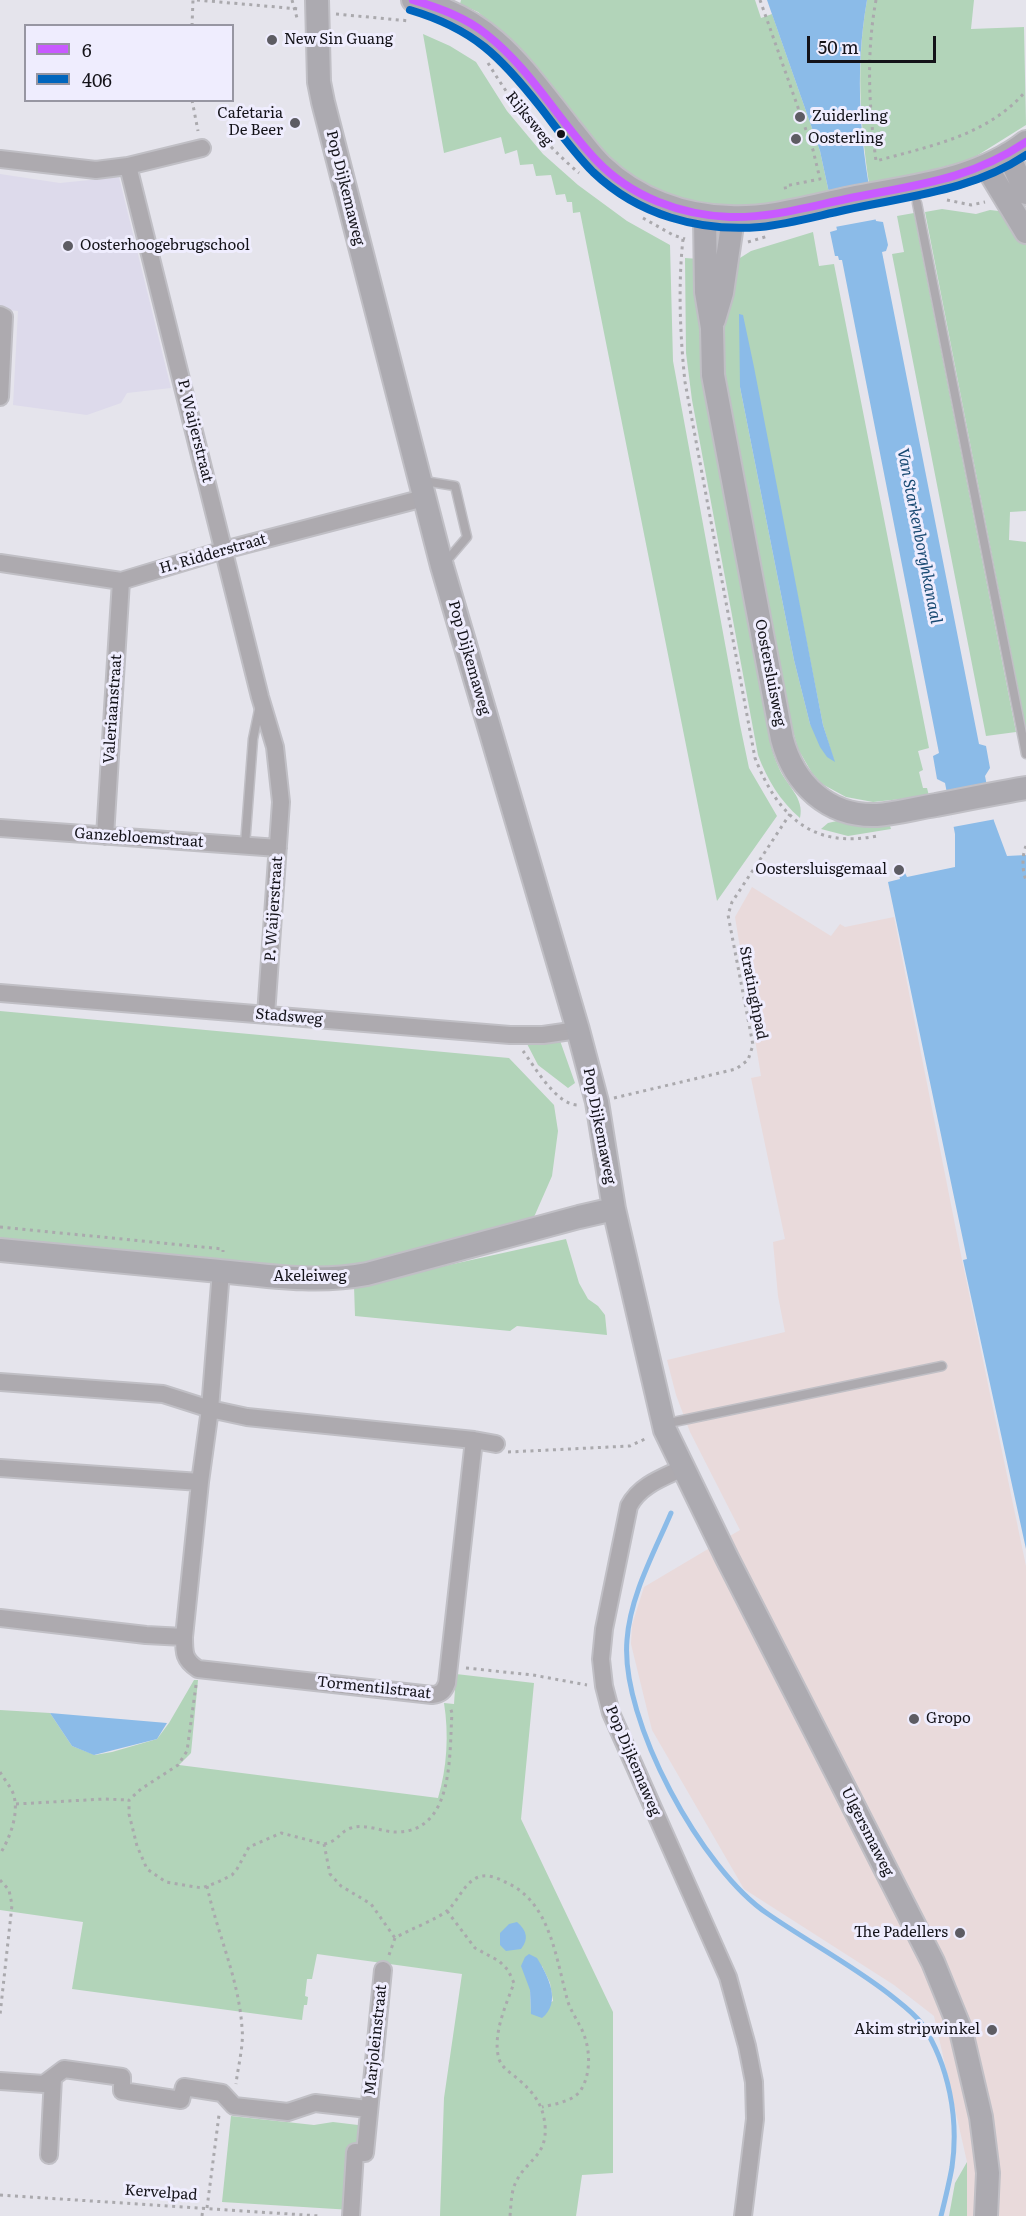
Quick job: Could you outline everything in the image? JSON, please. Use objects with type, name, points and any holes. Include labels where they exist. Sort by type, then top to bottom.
[{"type":"street","name":"Pop Dijkemaweg","points":[[317,0],[318,82],[442,566],[597,1102],[614,1209],[664,1427],[683,1468],[644,1487],[629,1506],[604,1629],[602,1659],[604,1686],[611,1713],[728,1977],[747,2046],[754,2082],[756,2119],[743,2216]]},
{"type":"street","name":"Rijksweg","points":[[412,10],[430,4],[461,17],[502,45],[530,76],[588,151],[621,182],[673,208],[733,218],[789,211],[947,179],[986,166],[1017,148]]},
{"type":"street","points":[[0,159],[96,170],[128,166],[202,148]]},
{"type":"street","points":[[1017,148],[1026,193]]},
{"type":"street","name":"P. Waijerstraat","points":[[128,166],[274,747],[279,776],[281,808],[266,1015]]},
{"type":"street","points":[[986,166],[1026,232]]},
{"type":"street","name":"Oostersluisweg","points":[[705,215],[706,292],[712,328],[712,375],[782,739],[792,767],[811,791],[823,801],[849,812],[878,815],[1026,788]]},
{"type":"street","name":"Oostersluisweg","points":[[712,328],[722,293],[733,218]]},
{"type":"street","points":[[0,315],[4,317],[0,397]]},
{"type":"street","name":"H. Ridderstraat","points":[[0,563],[121,581],[422,489]]},
{"type":"street","name":"Valeriaanstraat","points":[[105,836],[121,581]]},
{"type":"street","name":"Ganzebloemstraat","points":[[0,828],[278,848]]},
{"type":"street","name":"Stadsweg","points":[[0,993],[510,1035],[543,1035],[578,1030]]},
{"type":"street","name":"Akeleiweg","points":[[0,1250],[320,1280],[368,1274],[614,1209]]},
{"type":"street","points":[[198,1669],[187,1662],[184,1653],[184,1637],[210,1409],[220,1271]]},
{"type":"street","points":[[0,1382],[163,1394],[210,1409],[247,1417],[496,1444]]},
{"type":"street","name":"Tormentilstraat","points":[[198,1669],[439,1694],[445,1689],[449,1666],[474,1440]]},
{"type":"street","points":[[0,1468],[200,1482]]},
{"type":"street","name":"Ulgersmaweg","points":[[683,1468],[941,1981],[961,2031],[981,2116],[988,2173],[986,2216]]},
{"type":"street","points":[[0,1618],[146,1635],[184,1637]]},
{"type":"street","name":"Marjoleinstraat","points":[[351,2216],[355,2152],[365,2153],[383,1970]]},
{"type":"street","points":[[0,2081],[44,2084],[64,2069],[122,2077],[122,2091],[181,2100],[184,2087],[222,2093],[234,2106]]},
{"type":"street","points":[[49,2155],[53,2078]]},
{"type":"street","name":"Marjoleinstraat","points":[[234,2106],[288,2112],[315,2103],[368,2109]]},
{"type":"lane","points":[[917,203],[1026,754]]},
{"type":"lane","points":[[422,489],[455,486],[467,537],[442,566]]},
{"type":"lane","name":"P. Waijerstraat","points":[[245,844],[253,739],[260,697]]},
{"type":"lane","points":[[664,1427],[942,1366]]},
{"type":"path","points":[[192,24],[195,0],[294,9],[292,0]]},
{"type":"path","points":[[760,0],[810,141],[820,179],[785,186],[789,211]]},
{"type":"path","points":[[876,0],[869,56],[870,110],[876,161],[947,142],[976,130],[1002,113],[1026,91]]},
{"type":"path","points":[[338,14],[412,10]]},
{"type":"path","name":"Rijksweg","points":[[483,57],[532,127],[551,148],[584,177]]},
{"type":"path","points":[[192,102],[202,148]]},
{"type":"path","points":[[917,203],[939,200],[977,205],[1002,193]]},
{"type":"path","name":"Oostersluisweg","points":[[635,214],[682,238],[682,336],[685,382],[751,741],[761,773],[769,789],[790,814]]},
{"type":"path","name":"Stratinghpad","points":[[510,1035],[561,1099],[576,1106],[736,1069],[748,1060],[753,1045],[728,915],[732,902],[790,814]]},
{"type":"path","points":[[1026,846],[1024,876],[1026,880]]},
{"type":"path","points":[[496,1444],[505,1452],[630,1446],[664,1427]]},
{"type":"path","points":[[449,1666],[533,1675],[594,1687],[604,1686]]},
{"type":"path","points":[[16,1804],[104,1799],[129,1800],[141,1789],[178,1765],[187,1751],[198,1669]]},
{"type":"path","points":[[129,1800],[129,1814],[137,1846],[147,1869],[166,1882],[202,1888],[231,1875],[249,1847],[280,1833],[324,1844],[335,1842],[352,1827],[397,1832],[417,1828],[439,1807],[445,1792],[452,1713],[445,1689]]},
{"type":"path","points":[[0,1772],[12,1791],[16,1804],[6,1844],[0,1854]]},
{"type":"path","points":[[324,1844],[330,1874],[342,1886],[371,1904],[395,1938],[447,1911],[468,1884],[483,1876],[499,1879],[518,1887],[532,1899],[541,1912],[569,2006],[583,2033],[588,2056],[582,2090],[572,2098],[542,2107]]},
{"type":"path","points":[[0,1880],[9,1890],[12,1905],[0,2015]]},
{"type":"path","points":[[207,1886],[212,1912],[231,1969],[242,2028],[234,2106]]},
{"type":"path","points":[[447,1911],[475,1947],[499,1960],[508,1970],[514,1983],[500,2024],[499,2060],[505,2070],[530,2091],[542,2107],[545,2127],[542,2151],[522,2170],[513,2186],[510,2216]]},
{"type":"path","points":[[202,2216],[222,2093]]},
{"type":"path","name":"Kervelpad","points":[[0,2195],[320,2216]]},
{"type":"shaded area","name":"Oosterhoogebrugschool","points":[[0,174],[60,183],[119,177],[171,388],[127,393],[121,403],[87,415],[13,405],[18,311],[0,309]]},
{"type":"shaded area","points":[[752,887],[831,936],[840,924],[845,927],[894,917],[1026,1566],[1026,2216],[967,2216],[967,2162],[934,2016],[894,1985],[744,1889],[652,1730],[631,1644],[632,1625],[644,1587],[740,1530],[690,1432],[676,1395],[667,1360],[785,1332],[778,1296],[773,1242],[785,1239],[751,1078],[761,1076],[735,917]]},
{"type":"green space","points":[[461,0],[755,0],[761,18],[772,14],[820,151],[829,193],[748,209],[681,201],[634,179],[606,157],[514,43],[478,12],[460,4]]},
{"type":"green space","points":[[867,0],[974,0],[971,29],[1024,27],[1026,125],[970,160],[885,182],[869,183],[863,137],[860,69]]},
{"type":"green space","points":[[423,34],[450,46],[476,62],[507,111],[543,154],[578,185],[627,221],[670,245],[673,361],[740,725],[749,768],[777,816],[717,901],[580,212],[573,213],[572,202],[567,202],[565,194],[556,195],[551,175],[536,176],[533,164],[520,165],[517,150],[505,154],[501,137],[444,153]]},
{"type":"green space","points":[[942,209],[976,214],[990,210],[1007,212],[1026,244],[1026,511],[1010,512],[1009,540],[1026,542],[1026,730],[925,212]]},
{"type":"green space","points":[[914,213],[1016,732],[986,736],[892,254],[904,252],[897,216]]},
{"type":"green space","points":[[813,232],[819,266],[834,264],[929,748],[918,751],[923,770],[919,772],[923,788],[927,788],[929,796],[873,802],[846,797],[822,784],[812,773],[798,749],[782,691],[725,397],[722,332],[732,263],[751,251]],"holes":[[[742,315],[823,725],[834,761],[810,724],[794,660],[740,387]]]},
{"type":"green space","points":[[685,258],[699,259],[702,370],[764,695],[770,741],[779,768],[800,804],[800,818],[775,789],[758,755],[692,400],[686,353]]},
{"type":"green space","points":[[837,821],[864,827],[890,826],[891,829],[848,836],[821,829],[828,823]]},
{"type":"green space","points":[[0,1011],[509,1058],[554,1105],[558,1131],[552,1176],[534,1217],[352,1270],[315,1273],[0,1244]]},
{"type":"green space","points":[[558,1035],[575,1083],[568,1088],[538,1065],[525,1040]]},
{"type":"green space","points":[[566,1239],[579,1283],[588,1299],[605,1315],[607,1335],[517,1326],[510,1331],[355,1316],[354,1286]]},
{"type":"green space","points":[[456,1674],[534,1683],[521,1819],[613,2012],[613,2173],[582,2175],[576,2216],[440,2216],[444,2098],[462,1974],[317,1954],[312,1979],[307,1979],[305,1996],[308,1997],[307,2005],[304,2005],[302,2020],[72,1989],[83,1922],[0,1910],[0,1710],[50,1713],[72,1746],[95,1755],[157,1739],[194,1680],[198,1680],[191,1753],[179,1765],[438,1798],[446,1751],[444,1703],[454,1704]],"holes":[[[542,1966],[550,1983],[553,2001],[531,2013],[530,1990]]]},
{"type":"green space","points":[[231,2116],[314,2125],[333,2122],[358,2125],[360,2147],[352,2210],[222,2202]]},
{"type":"green space","points":[[967,2162],[967,2216],[949,2216],[955,2183]]},
{"type":"water","name":"Van Starkenborghkanaal","points":[[767,0],[867,0],[860,83],[863,139],[870,194],[876,221],[883,222],[888,245],[886,251],[882,252],[979,744],[986,746],[990,768],[985,776],[994,821],[1007,856],[1026,855],[1026,1549],[963,1260],[967,1259],[888,882],[900,879],[899,875],[905,873],[907,877],[955,867],[955,834],[945,783],[937,779],[933,756],[939,753],[842,260],[835,256],[830,232],[837,230],[820,151]]},
{"type":"water","points":[[739,314],[743,315],[754,367],[823,725],[835,762],[827,757],[820,747],[810,724],[794,660],[740,387]]},
{"type":"water","points":[[50,1713],[167,1723],[157,1739],[94,1755],[72,1746]]},
{"type":"water","points":[[517,1922],[525,1932],[525,1942],[521,1949],[506,1951],[500,1945],[500,1933],[509,1924]]},
{"type":"water","points":[[529,1954],[537,1958],[551,1989],[551,2004],[548,2012],[542,2018],[531,2014],[530,1990],[521,1966]]},
{"type":"pier","points":[[872,185],[878,219],[835,227],[829,193]]},
{"type":"pier","points":[[989,786],[996,819],[953,827],[947,794]]},
{"type":"waterway","points":[[671,1513],[638,1591],[627,1640],[628,1673],[637,1710],[651,1750],[670,1790],[693,1829],[717,1864],[743,1893],[768,1914],[874,1983],[922,2024],[939,2057],[953,2111],[952,2167],[941,2216]]},
{"type":"transit line","name":"6","points":[[413,0],[461,18],[486,34],[517,63],[582,145],[610,173],[641,194],[675,208],[730,217],[760,216],[789,211],[939,180],[983,165],[1026,142]]},
{"type":"transit line","name":"406","points":[[410,10],[452,26],[484,47],[527,90],[593,172],[630,199],[670,218],[714,227],[737,228],[792,222],[962,185],[984,177],[1026,155]]},
{"type":"place","name":"New Sin Guang","points":[[272,40]]},
{"type":"place","name":"Zuiderling","points":[[800,117]]},
{"type":"place","name":"Cafetaria De Beer","points":[[295,123]]},
{"type":"place","name":"Oosterling","points":[[796,139]]},
{"type":"place","name":"Oosterhoogebrugschool","points":[[68,246]]},
{"type":"place","name":"Oostersluisgemaal","points":[[899,870]]},
{"type":"place","name":"Gropo","points":[[914,1719]]},
{"type":"place","name":"The Padellers","points":[[960,1933]]},
{"type":"place","name":"Akim stripwinkel","points":[[992,2030]]}]
